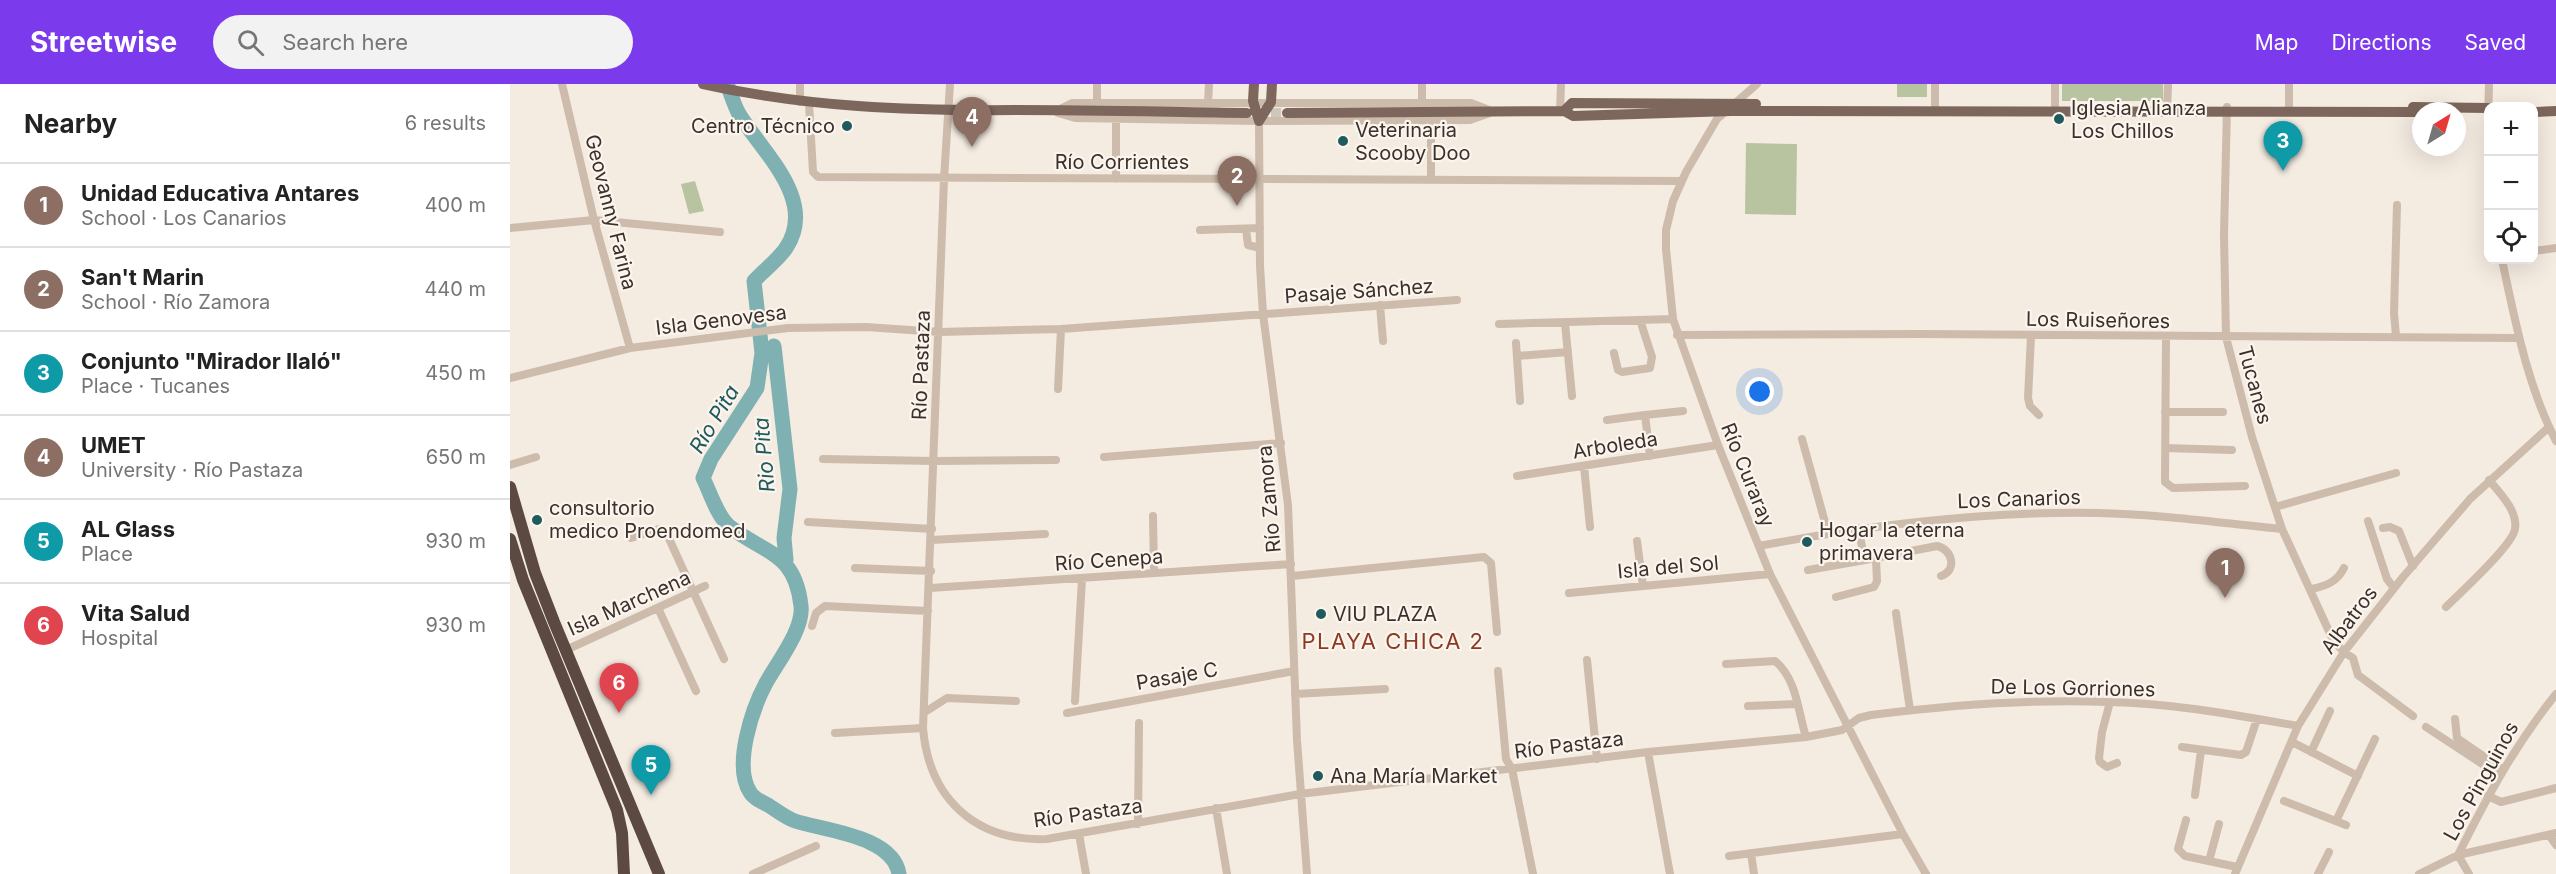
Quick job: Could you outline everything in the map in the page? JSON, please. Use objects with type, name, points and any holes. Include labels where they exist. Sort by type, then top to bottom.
[{"type":"highway","points":[[510,487],[535,573],[659,874]]},
{"type":"highway","points":[[510,539],[523,580],[617,810],[622,833],[624,874]]},
{"type":"main road","points":[[703,84],[805,102],[948,110],[1247,113]]},
{"type":"main road","points":[[1254,84],[1253,102],[1259,121]]},
{"type":"main road","points":[[1259,121],[1271,102],[1272,84]]},
{"type":"main road","points":[[1562,111],[1572,104],[1736,103],[1935,107],[2484,110]]},
{"type":"main road","points":[[1287,112],[1562,111],[1573,116],[1935,107]]},
{"type":"main road","points":[[2289,109],[2412,112]]},
{"type":"main road","points":[[2466,111],[2484,110]]},
{"type":"main road","points":[[2538,110],[2556,110]]},
{"type":"street","name":"Geovanny Farina","points":[[562,84],[594,220],[630,348]]},
{"type":"street","points":[[800,84],[805,102]]},
{"type":"street","name":"Río Pastaza","points":[[950,84],[944,179],[931,571],[923,728],[928,762],[935,778],[949,799],[967,817],[981,826],[1013,838],[1047,839],[1300,794],[1648,752],[1806,737],[1842,730],[1849,724]]},
{"type":"street","points":[[1097,84],[1097,103]]},
{"type":"street","points":[[1208,103],[1209,84]]},
{"type":"street","points":[[1422,84],[1422,102]]},
{"type":"street","points":[[1562,84],[1562,111]]},
{"type":"street","name":"Río Curaray","points":[[1757,84],[1717,119],[1707,132],[1673,201],[1666,230],[1667,269],[1673,319],[1718,444],[1770,574],[1849,724],[1903,834],[1926,874]]},
{"type":"street","points":[[1935,84],[1935,107]]},
{"type":"street","points":[[2055,84],[2055,107]]},
{"type":"street","points":[[2167,109],[2168,84]]},
{"type":"street","points":[[2289,84],[2289,109]]},
{"type":"street","points":[[2488,102],[2489,84]]},
{"type":"street","name":"Río Corrientes","points":[[805,102],[815,176],[944,179],[1260,178],[1682,181]]},
{"type":"street","points":[[1055,112],[1072,103],[1253,102],[1471,103],[1493,112]]},
{"type":"street","name":"Tucanes","points":[[2227,109],[2224,235],[2226,337],[2252,437],[2282,529],[2333,640],[2353,658],[2356,672],[2362,679],[2413,716]]},
{"type":"street","points":[[1055,112],[1075,118],[1259,121],[1470,120],[1493,112]]},
{"type":"street","points":[[1116,119],[1116,179]]},
{"type":"street","name":"Río Zamora","points":[[1259,121],[1263,314],[1281,443],[1292,576],[1300,794],[1307,874]]},
{"type":"street","points":[[1431,121],[1431,180]]},
{"type":"street","points":[[2396,336],[2394,313],[2397,205]]},
{"type":"street","points":[[510,228],[594,220],[720,232]]},
{"type":"street","points":[[1200,230],[1260,228]]},
{"type":"street","points":[[1246,229],[1248,245],[1260,248]]},
{"type":"street","points":[[2538,250],[2556,248]]},
{"type":"street","points":[[2503,264],[2518,338],[2548,427],[2556,441]]},
{"type":"street","name":"Pasaje Sánchez","points":[[1061,329],[1457,300]]},
{"type":"street","points":[[1380,305],[1383,341]]},
{"type":"street","points":[[1500,324],[1673,319]]},
{"type":"street","points":[[1614,353],[1618,369],[1622,372],[1650,368],[1652,357],[1640,320]]},
{"type":"street","points":[[1565,323],[1572,396]]},
{"type":"street","name":"Isla Genovesa","points":[[510,378],[630,348],[788,328],[866,327],[939,332],[1061,329]]},
{"type":"street","points":[[1058,389],[1061,329]]},
{"type":"street","name":"Los Ruiseñores","points":[[1677,335],[2518,338]]},
{"type":"street","points":[[2031,336],[2028,398],[2030,406],[2039,415]]},
{"type":"street","points":[[2166,337],[2165,482],[2168,486],[2245,486]]},
{"type":"street","points":[[1516,343],[1520,401]]},
{"type":"street","points":[[1517,356],[1568,352]]},
{"type":"street","points":[[1607,420],[1683,411]]},
{"type":"street","points":[[2165,412],[2223,412]]},
{"type":"street","points":[[1645,415],[1650,456]]},
{"type":"street","name":"Albatros","points":[[2236,871],[2298,726],[2344,652],[2394,588],[2470,499],[2548,427]]},
{"type":"street","points":[[1802,439],[1828,533]]},
{"type":"street","points":[[1104,457],[1281,443]]},
{"type":"street","name":"Arboleda","points":[[1517,476],[1718,444]]},
{"type":"street","points":[[2165,448],[2232,450]]},
{"type":"street","points":[[510,465],[536,457]]},
{"type":"street","points":[[823,459],[1056,460]]},
{"type":"street","points":[[1584,466],[1590,527]]},
{"type":"street","points":[[2275,507],[2396,473]]},
{"type":"street","points":[[2446,607],[2503,549],[2515,532],[2515,520],[2510,508],[2489,480]]},
{"type":"street","name":"Los Canarios","points":[[1759,546],[1858,528],[1933,519],[2096,513],[2282,529]]},
{"type":"street","points":[[1153,516],[1154,573]]},
{"type":"street","points":[[2368,521],[2387,579],[2394,588]]},
{"type":"street","points":[[808,522],[932,529]]},
{"type":"street","points":[[2383,528],[2390,526],[2399,531],[2413,566]]},
{"type":"street","points":[[1858,528],[1865,560]]},
{"type":"street","points":[[631,538],[659,529],[665,530],[717,641],[723,659]]},
{"type":"street","points":[[932,540],[1044,534]]},
{"type":"street","points":[[1637,541],[1642,586]]},
{"type":"street","points":[[1808,570],[1937,546],[1949,551],[1951,559],[1947,574],[1941,576]]},
{"type":"street","points":[[1292,576],[1484,557],[1491,563],[1497,632]]},
{"type":"street","points":[[1836,597],[1874,587],[1877,581],[1876,559]]},
{"type":"street","name":"Río Cenepa","points":[[930,588],[1291,564]]},
{"type":"street","points":[[855,568],[931,571]]},
{"type":"street","points":[[2311,589],[2334,581],[2340,577],[2344,568]]},
{"type":"street","name":"Isla del Sol","points":[[1569,593],[1770,574]]},
{"type":"street","points":[[1075,701],[1082,579]]},
{"type":"street","name":"Isla Marchena","points":[[566,650],[705,586]]},
{"type":"street","points":[[812,626],[816,613],[825,606],[928,611]]},
{"type":"street","points":[[658,608],[696,691]]},
{"type":"street","points":[[1896,613],[1910,710]]},
{"type":"street","points":[[1587,660],[1597,759]]},
{"type":"street","points":[[1726,664],[1775,661],[1789,677],[1806,737]]},
{"type":"street","points":[[1498,671],[1506,759],[1512,769],[1533,874]]},
{"type":"street","name":"Pasaje C","points":[[1067,713],[1294,672]]},
{"type":"street","points":[[1295,694],[1385,689]]},
{"type":"street","name":"Los Pinguinos","points":[[2458,855],[2501,772],[2533,723],[2556,694]]},
{"type":"street","points":[[925,712],[947,698],[1016,701]]},
{"type":"street","points":[[2110,702],[2102,732],[2099,758],[2100,762],[2107,767],[2117,763]]},
{"type":"street","name":"De Los Gorriones","points":[[1849,724],[1871,715],[1978,703],[2110,702],[2204,711],[2298,726]]},
{"type":"street","points":[[1748,706],[1797,704]]},
{"type":"street","points":[[2311,752],[2330,711]]},
{"type":"street","points":[[2455,718],[2457,738],[2501,772]]},
{"type":"street","points":[[2182,747],[2241,755],[2246,752],[2257,719]]},
{"type":"street","points":[[1138,824],[1139,723]]},
{"type":"street","points":[[2426,727],[2501,772]]},
{"type":"street","points":[[835,733],[923,728]]},
{"type":"street","points":[[2336,821],[2375,739]]},
{"type":"street","points":[[2292,742],[2358,776]]},
{"type":"street","points":[[2195,795],[2201,751]]},
{"type":"street","points":[[1648,752],[1670,874]]},
{"type":"street","points":[[2488,796],[2501,802],[2556,788]]},
{"type":"street","points":[[2284,801],[2346,825]]},
{"type":"street","points":[[1216,808],[1227,874]]},
{"type":"street","points":[[2186,820],[2178,849],[2185,856],[2209,861],[2236,871]]},
{"type":"street","points":[[2209,861],[2219,824]]},
{"type":"street","points":[[1079,834],[1086,874]]},
{"type":"street","points":[[1729,856],[1903,834]]},
{"type":"street","points":[[2419,874],[2458,855],[2553,834],[2556,846]]},
{"type":"street","points":[[753,874],[816,846]]},
{"type":"street","points":[[2318,874],[2329,852]]},
{"type":"street","points":[[1751,853],[1754,874]]},
{"type":"street","points":[[2458,855],[2469,874]]},
{"type":"green space","points":[[1897,84],[1927,84],[1927,97],[1897,97]]},
{"type":"green space","points":[[2062,84],[2163,84],[2163,101],[2062,101]]},
{"type":"green space","points":[[1746,143],[1797,144],[1796,215],[1745,214]]},
{"type":"green space","points":[[695,181],[704,211],[689,214],[681,184]]},
{"type":"waterway","name":"Río Pita","points":[[727,84],[739,114],[783,177],[795,212],[794,230],[786,248],[754,281],[762,353],[757,388],[711,459],[703,478],[725,522],[785,564],[798,588],[801,606],[801,615],[794,635],[766,683],[750,722],[744,753],[745,781],[753,796],[792,820],[872,843],[885,851],[894,861],[899,874]]},
{"type":"waterway","name":"Rio Pita","points":[[774,346],[790,489],[784,538],[786,560]]},
{"type":"tunnel","points":[[1256,113],[1287,113]]},
{"type":"place","name":"Iglesia Alianza Los Chillos","points":[[2059,119]]},
{"type":"place","name":"Centro Técnico","points":[[847,126]]},
{"type":"place","name":"Veterinaria Scooby Doo","points":[[1343,141]]},
{"type":"place","name":"UMET","points":[[972,147]]},
{"type":"place","name":"Conjunto \"Mirador Ilaló\"","points":[[2283,171]]},
{"type":"place","name":"San't Marin","points":[[1237,206]]},
{"type":"place","name":"consultorio medico Proendomed","points":[[537,520]]},
{"type":"place","name":"Hogar la eterna primavera","points":[[1807,542]]},
{"type":"place","name":"Unidad Educativa Antares","points":[[2225,598]]},
{"type":"place","name":"VIU PLAZA","points":[[1321,614]]},
{"type":"place","name":"Vita Salud","points":[[619,713]]},
{"type":"place","name":"Ana María Market","points":[[1318,776]]},
{"type":"place","name":"AL Glass","points":[[651,795]]},
{"type":"district","name":"PLAYA CHICA 2","points":[[1393,641]]}]
